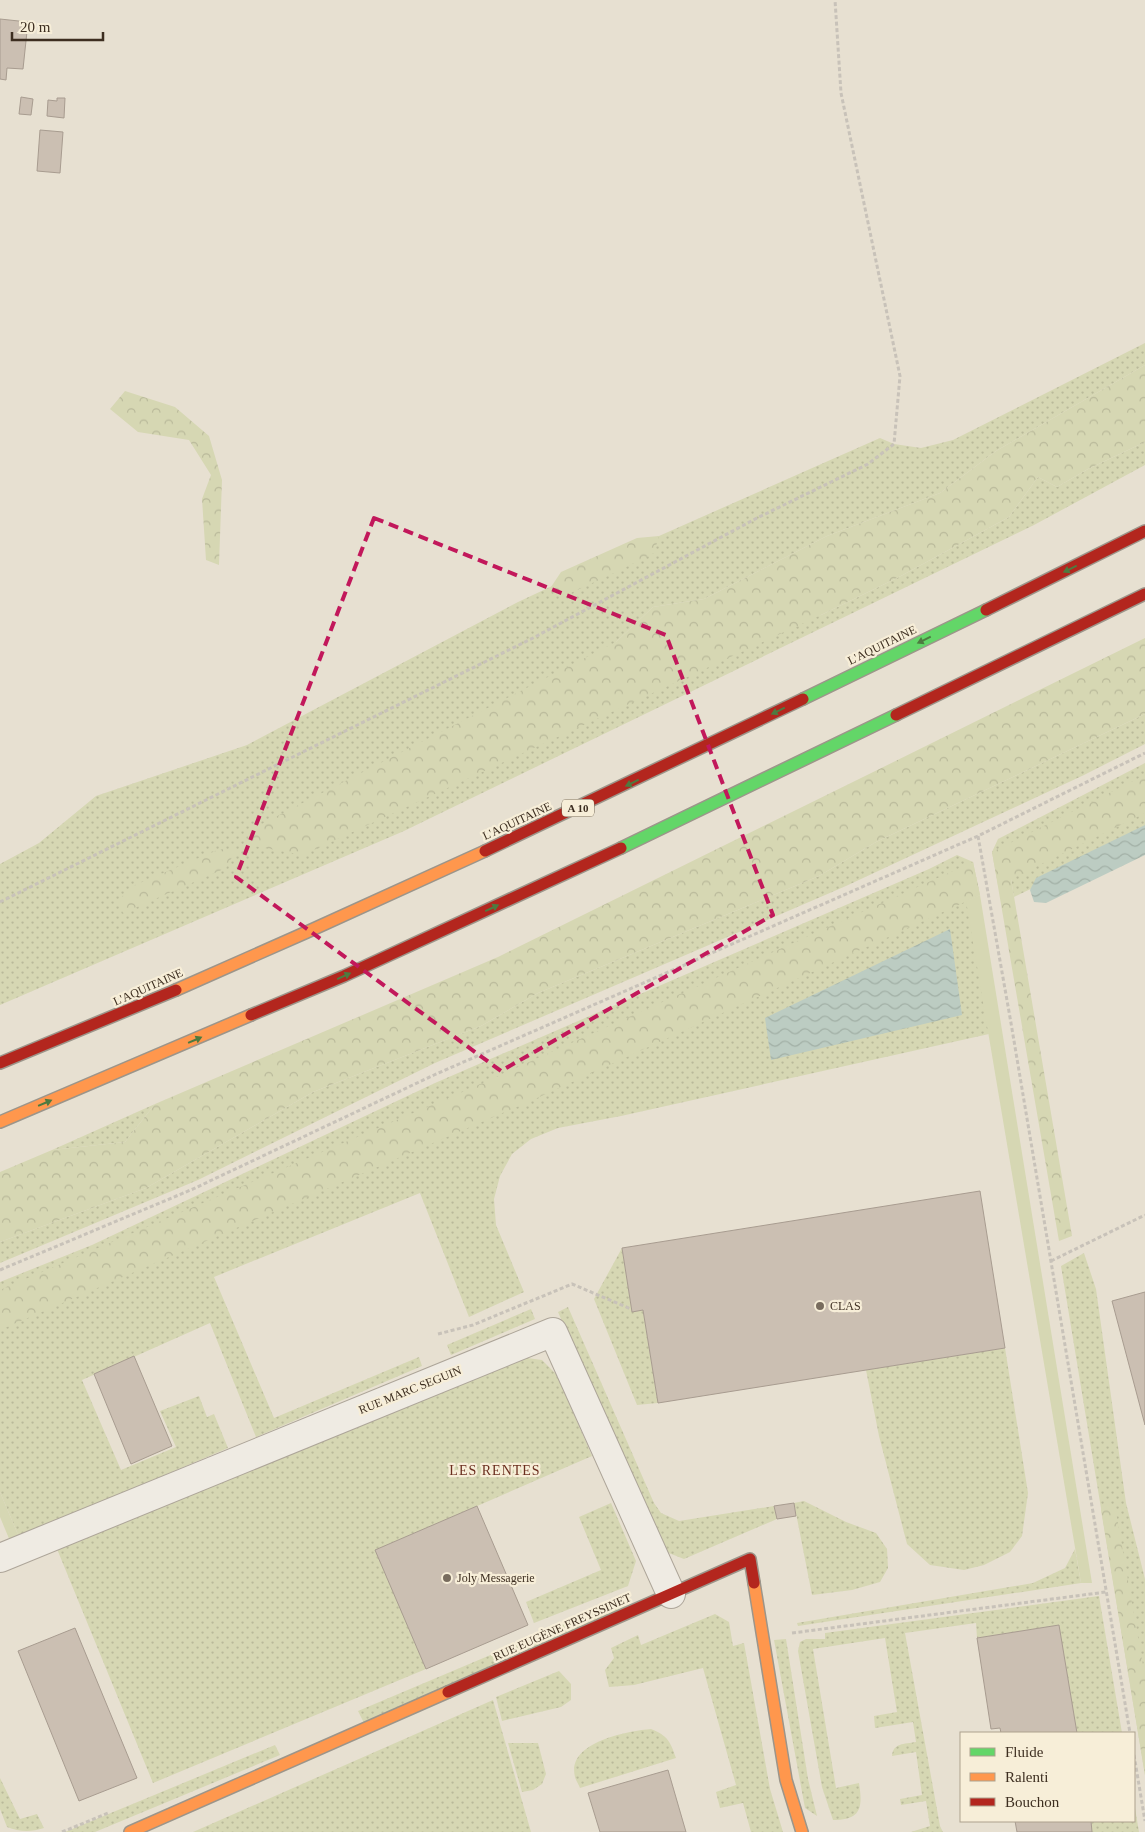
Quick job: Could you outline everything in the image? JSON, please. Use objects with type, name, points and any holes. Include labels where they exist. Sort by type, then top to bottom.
[{"type":"main road","points":[[1094,557],[1145,524]]},
{"type":"main road","name":"L'AQUITAINE","points":[[0,1063],[106,1020],[323,926],[630,784],[1145,531]]},
{"type":"main road","points":[[0,1122],[362,968],[641,839],[1145,594]]},
{"type":"main road","name":"RUE EUGÈNE FREYSSINET","points":[[130,1832],[750,1559],[786,1780],[802,1832]]},
{"type":"street","name":"RUE MARC SEGUIN","points":[[0,1558],[553,1332],[671,1594]]},
{"type":"path","points":[[0,902],[533,638],[757,518],[868,464],[894,444],[900,376],[841,93],[834,0]]},
{"type":"path","points":[[0,1270],[193,1189],[434,1075],[978,836],[1145,753]]},
{"type":"path","points":[[978,836],[1130,1732]]},
{"type":"path","points":[[1051,1261],[1145,1215]]},
{"type":"path","points":[[787,1634],[1106,1592]]},
{"type":"path","points":[[1135,1760],[1145,1821]]},
{"type":"highlighted area","points":[[374,518],[666,635],[773,915],[501,1071],[236,877]]},
{"type":"green space","points":[[1145,343],[1145,365],[996,451],[940,493],[827,536],[704,599],[653,607],[616,642],[821,615],[899,577],[1009,517],[1038,477],[1057,487],[1088,469],[1145,442],[1145,465],[1034,525],[404,831],[0,1005],[0,864],[39,843],[96,796],[247,745],[518,602],[659,536],[880,438],[894,444],[921,448],[953,440]]},
{"type":"green space","points":[[1145,365],[1145,442],[1088,469],[1057,487],[1038,477],[1009,517],[899,577],[303,855],[249,845],[248,831],[616,642],[653,607],[704,599],[827,536],[940,493],[996,451]]},
{"type":"green space","points":[[125,391],[175,407],[209,436],[222,480],[219,565],[206,560],[202,499],[211,475],[189,440],[138,432],[110,409]]},
{"type":"green space","points":[[659,536],[654,553],[614,573],[562,597],[551,587],[561,572],[637,538]]},
{"type":"green space","points":[[1145,638],[1145,714],[876,842],[819,876],[538,993],[481,1026],[313,1092],[146,1188],[0,1242],[0,1172],[52,1150],[125,1142],[155,1104],[498,957]]},
{"type":"green space","points":[[1145,714],[1145,744],[1084,775],[846,886],[435,1063],[198,1180],[0,1263],[0,1242],[146,1188],[313,1092],[481,1026],[538,993],[819,876],[876,842]]},
{"type":"green space","points":[[1145,763],[1145,834],[1014,897],[1011,879],[998,885],[992,852],[998,839]]},
{"type":"green space","points":[[1145,775],[1145,813],[1011,879],[1072,1236],[1059,1241],[992,852]]},
{"type":"green space","points":[[220,849],[236,850],[226,868],[123,913],[118,900],[135,885]]},
{"type":"green space","points":[[957,855],[973,862],[980,895],[967,901],[989,1034],[621,1116],[558,1128],[531,1139],[512,1154],[500,1176],[494,1199],[496,1225],[524,1292],[469,1317],[420,1193],[214,1277],[274,1418],[419,1357],[422,1366],[256,1437],[210,1323],[82,1380],[121,1470],[176,1447],[160,1411],[199,1396],[207,1417],[214,1414],[228,1448],[19,1537],[0,1492],[0,1282],[92,1245],[435,1083],[929,869]]},
{"type":"green space","points":[[973,862],[980,895],[535,1099],[0,1330],[0,1290],[467,1090]]},
{"type":"green space","points":[[980,895],[1092,1583],[1081,1583],[966,901]]},
{"type":"green space","points":[[155,1104],[125,1142],[52,1150]]},
{"type":"green space","points":[[622,1248],[632,1312],[643,1310],[658,1403],[637,1405],[594,1299]]},
{"type":"green space","points":[[1084,1253],[1096,1289],[1126,1503],[1145,1579],[1145,1775],[1061,1266]]},
{"type":"green space","points":[[568,1307],[654,1503],[661,1513],[679,1521],[774,1506],[777,1519],[684,1559],[661,1550],[558,1312]]},
{"type":"green space","points":[[531,1309],[535,1319],[451,1355],[447,1345]]},
{"type":"green space","points":[[1005,1348],[1028,1493],[1022,1536],[1010,1552],[984,1565],[964,1570],[930,1565],[907,1544],[879,1436],[866,1370]]},
{"type":"green space","points":[[520,1357],[542,1360],[557,1375],[592,1456],[376,1550],[426,1669],[153,1783],[57,1549]]},
{"type":"green space","points":[[0,1492],[19,1537],[10,1541],[0,1517]]},
{"type":"green space","points":[[804,1501],[846,1522],[876,1533],[887,1549],[888,1568],[880,1582],[852,1590],[812,1595],[794,1503]]},
{"type":"green space","points":[[1106,1501],[1116,1512],[1145,1677],[1145,1775],[1101,1510]]},
{"type":"green space","points":[[611,1503],[636,1561],[628,1586],[534,1623],[526,1602],[601,1570],[579,1517]]},
{"type":"green space","points":[[1075,1549],[1081,1583],[798,1626],[797,1623],[1033,1583],[1065,1568]]},
{"type":"green space","points":[[1099,1596],[1122,1732],[1077,1732],[1059,1625],[977,1638],[976,1623],[905,1633],[940,1826],[943,1832],[911,1832],[930,1826],[926,1801],[901,1805],[900,1799],[922,1795],[916,1752],[892,1756],[897,1746],[916,1742],[913,1722],[875,1728],[874,1716],[897,1712],[885,1638],[813,1649],[836,1788],[859,1783],[861,1799],[860,1806],[855,1815],[849,1818],[833,1820],[822,1787],[798,1651],[800,1642],[806,1639],[825,1639],[825,1633]]},
{"type":"green space","points":[[623,1599],[626,1610],[364,1723],[358,1711]]},
{"type":"green space","points":[[715,1614],[729,1622],[733,1646],[744,1643],[770,1789],[783,1832],[751,1832],[743,1803],[720,1808],[716,1792],[736,1785],[703,1668],[634,1685],[609,1687],[605,1670],[614,1658],[611,1648],[638,1635],[641,1645]]},
{"type":"green space","points":[[786,1639],[808,1779],[817,1816],[805,1808],[774,1640]]},
{"type":"green space","points":[[559,1671],[571,1684],[571,1700],[561,1707],[502,1721],[496,1697]]},
{"type":"green space","points":[[493,1700],[531,1832],[193,1832]]},
{"type":"green space","points":[[651,1729],[668,1740],[676,1758],[580,1788],[575,1777],[575,1765],[580,1755],[589,1747],[614,1736]]},
{"type":"green space","points":[[508,1743],[538,1743],[546,1774],[542,1784],[533,1790],[522,1792]]},
{"type":"green space","points":[[275,1745],[280,1755],[95,1832],[65,1832]]},
{"type":"green space","points":[[0,1778],[20,1819],[37,1814],[44,1828],[26,1831],[7,1827],[0,1809]]},
{"type":"green space","points":[[1135,1808],[1139,1832],[1092,1832],[1091,1822],[1135,1822]]},
{"type":"water","points":[[1145,825],[1145,855],[1046,903],[1034,902],[1030,890],[1036,878]]},
{"type":"water","points":[[950,929],[962,1015],[771,1060],[765,1018]]},
{"type":"building","points":[[0,19],[28,22],[23,69],[7,68],[6,80],[0,79]]},
{"type":"building","points":[[21,97],[33,99],[31,115],[19,114]]},
{"type":"building","points":[[57,98],[65,98],[64,118],[47,116],[48,100],[57,101]]},
{"type":"building","points":[[40,130],[63,132],[60,173],[37,171]]},
{"type":"building","points":[[980,1191],[1005,1348],[658,1403],[643,1310],[632,1312],[622,1248]]},
{"type":"building","points":[[1145,1292],[1145,1425],[1112,1301]]},
{"type":"building","points":[[134,1356],[172,1446],[131,1464],[94,1374]]},
{"type":"building","points":[[794,1503],[796,1516],[777,1519],[774,1506]]},
{"type":"building","name":"Joly Messagerie","points":[[477,1506],[528,1625],[426,1669],[375,1550]]},
{"type":"building","points":[[1059,1625],[1077,1732],[1001,1732],[1000,1728],[991,1729],[977,1638]]},
{"type":"building","points":[[75,1628],[137,1778],[79,1801],[18,1651]]},
{"type":"building","points":[[668,1770],[686,1832],[600,1832],[588,1793]]},
{"type":"building","points":[[1015,1822],[1091,1822],[1092,1832],[1017,1832]]},
{"type":"traffic: fast","points":[[803,699],[986,610]]},
{"type":"traffic: fast","points":[[621,848],[896,715]]},
{"type":"traffic: slow","points":[[176,990],[485,851]]},
{"type":"traffic: slow","points":[[0,1122],[251,1015]]},
{"type":"traffic: slow","points":[[754,1583],[786,1780],[802,1832]]},
{"type":"traffic: slow","points":[[130,1832],[448,1692]]},
{"type":"traffic: jam","points":[[986,610],[1145,531]]},
{"type":"traffic: jam","points":[[896,715],[1145,594]]},
{"type":"traffic: jam","points":[[485,851],[803,699]]},
{"type":"traffic: jam","points":[[251,1015],[344,976],[621,848]]},
{"type":"traffic: jam","points":[[0,1063],[176,990]]},
{"type":"traffic: jam","points":[[448,1692],[750,1559],[754,1583]]},
{"type":"place","name":"CLAS","points":[[820,1306]]},
{"type":"place","name":"Joly Messagerie","points":[[447,1578]]},
{"type":"district","name":"LES RENTES","points":[[495,1470]]}]
